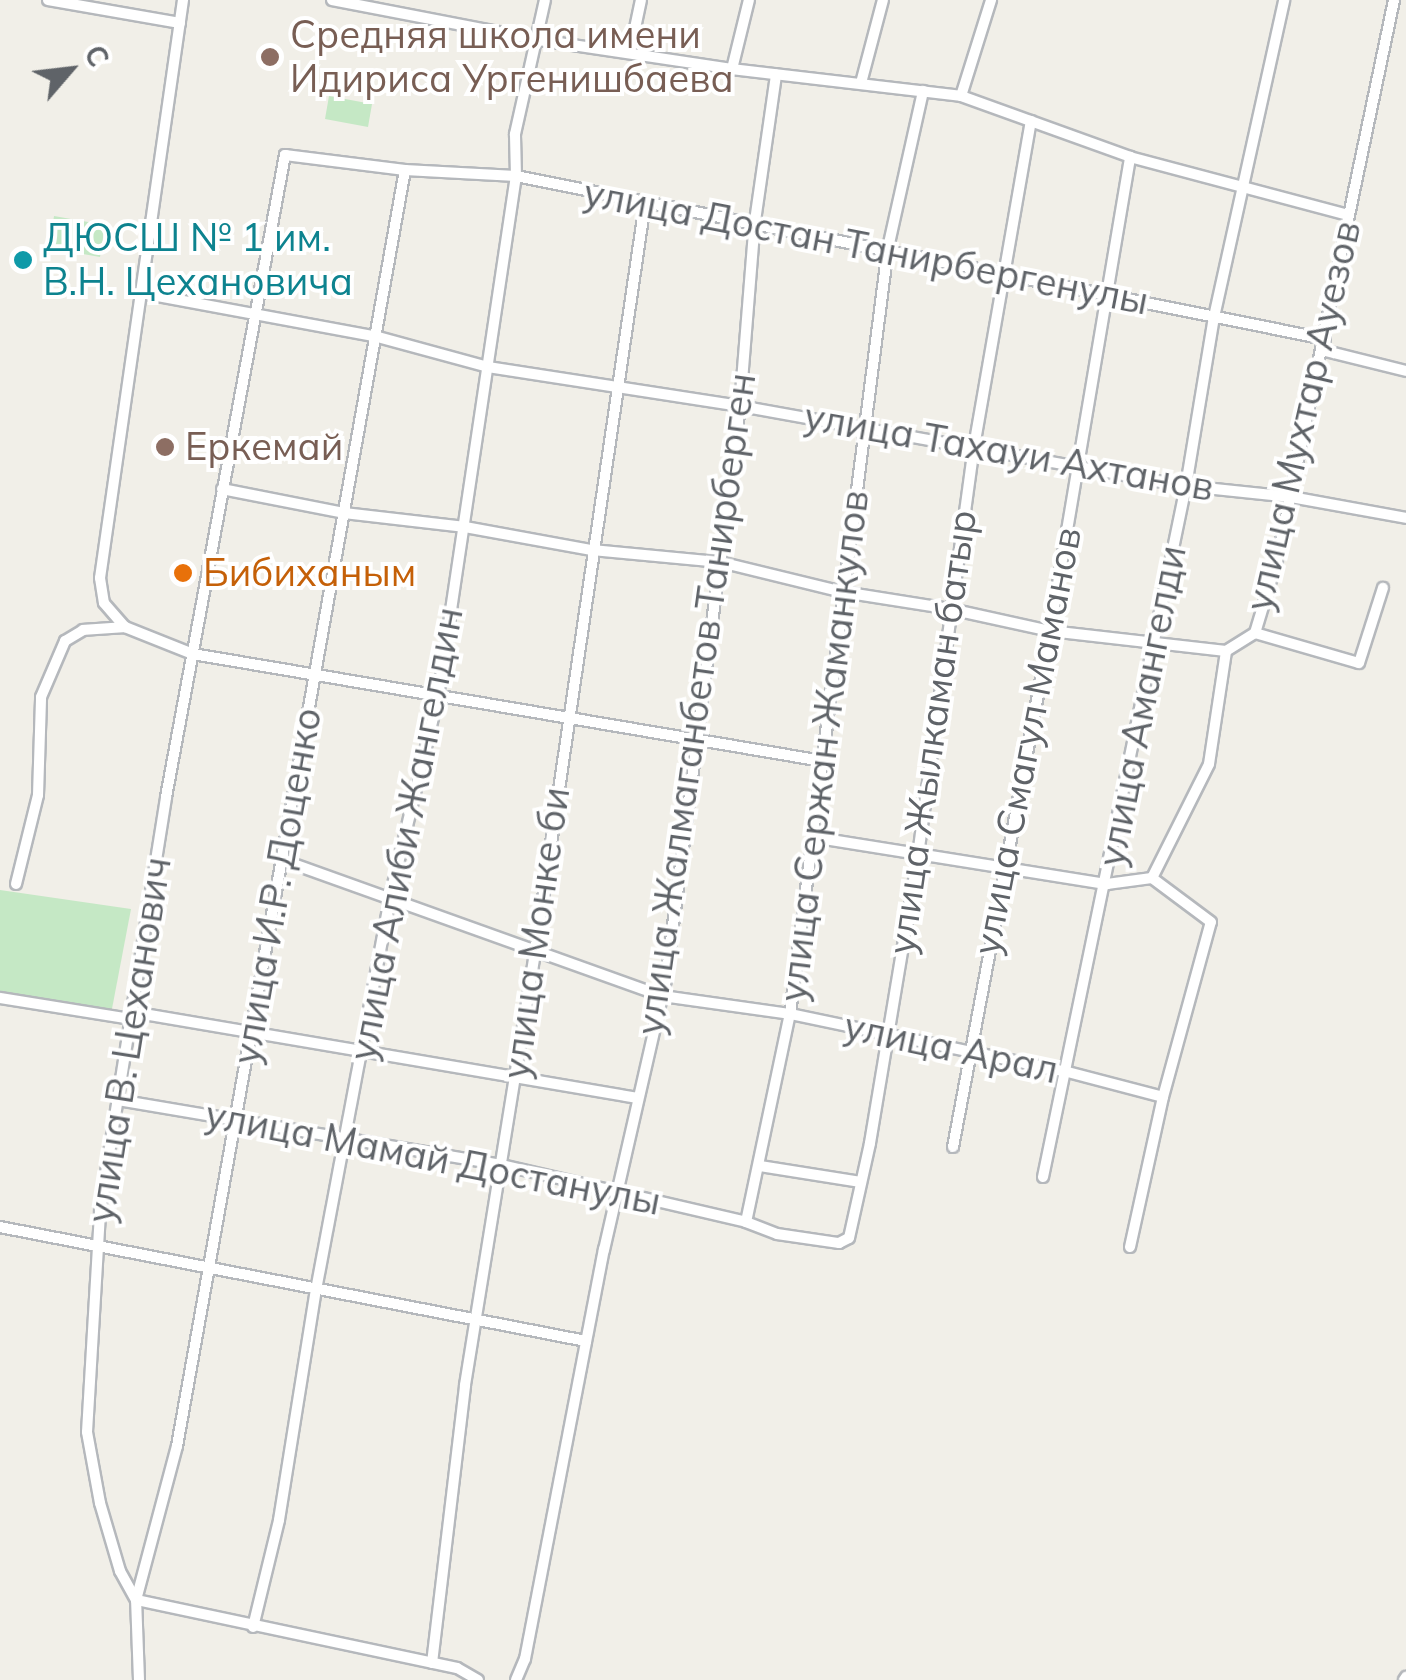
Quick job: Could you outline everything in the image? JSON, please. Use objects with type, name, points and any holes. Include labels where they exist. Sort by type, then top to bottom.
[{"type":"street","points":[[48,0],[180,22]]},
{"type":"street","points":[[125,628],[104,603],[100,578],[183,0]]},
{"type":"street","points":[[332,0],[540,40],[732,69],[961,96],[1130,157],[1348,215]]},
{"type":"street","name":"улица Алиби Жангелдин","points":[[253,1626],[279,1520],[316,1290],[390,897],[438,697],[516,176],[516,134],[540,40],[545,0]]},
{"type":"street","points":[[630,52],[641,0]]},
{"type":"street","points":[[732,69],[750,0]]},
{"type":"street","points":[[861,82],[883,0]]},
{"type":"street","points":[[961,96],[992,0]]},
{"type":"street","name":"улица Амангелди","points":[[1042,1177],[1186,486],[1214,318],[1284,0]]},
{"type":"street","name":"улица Мухтар Ауезов","points":[[1152,878],[1209,764],[1226,651],[1255,633],[1291,497],[1394,0]]},
{"type":"street","name":"улица Жалмаганбетов Танирберген","points":[[516,1680],[525,1659],[586,1340],[662,996],[740,406],[755,220],[776,74]]},
{"type":"street","name":"улица Сержан Жаманкулов","points":[[746,1222],[790,1014],[888,248],[923,91]]},
{"type":"street","name":"улица Жылкаман батыр","points":[[746,1222],[778,1234],[840,1243],[849,1238],[918,855],[974,447],[1031,121]]},
{"type":"street","name":"улица Достан Танирбергенулы","points":[[286,154],[405,170],[516,176],[645,204],[755,220],[1214,318],[1406,370]]},
{"type":"street","name":"улица В. Цеханович","points":[[136,1600],[120,1571],[110,1537],[88,1432],[98,1246],[131,1016],[193,654],[286,154]]},
{"type":"street","name":"улица Смагул Маманов","points":[[954,1147],[968,1051],[1050,631],[1130,157]]},
{"type":"street","name":"улица И.Р. Доценко","points":[[136,1600],[176,1446],[405,170]]},
{"type":"street","name":"улица Монке би","points":[[432,1663],[465,1386],[535,953],[645,204]]},
{"type":"street","name":"улица Тахауи Ахтанов","points":[[140,294],[374,336],[488,367],[740,406],[1186,486],[1291,497],[1406,518]]},
{"type":"street","points":[[222,490],[344,513],[465,527],[592,550],[720,562],[843,592],[950,609],[1050,631],[1226,651]]},
{"type":"street","points":[[1255,633],[1358,663],[1372,633],[1383,588]]},
{"type":"street","points":[[16,884],[38,795],[42,697],[64,642],[82,630],[125,628],[193,654],[696,743],[822,761]]},
{"type":"street","points":[[812,837],[1106,884],[1152,878],[1210,922],[1163,1097],[1130,1246]]},
{"type":"street","name":"улица Арал","points":[[282,860],[662,996],[790,1014],[1064,1071],[1163,1097]]},
{"type":"street","points":[[0,998],[251,1031],[638,1098]]},
{"type":"street","name":"улица Мамай Достанулы","points":[[118,1100],[502,1165],[746,1222]]},
{"type":"street","points":[[760,1166],[860,1182]]},
{"type":"street","points":[[0,1227],[586,1340]]},
{"type":"street","points":[[138,1680],[136,1600],[457,1668],[478,1680]]},
{"type":"green space","points":[[329,96],[372,104],[368,127],[325,119]]},
{"type":"green space","points":[[54,216],[105,225],[100,257],[49,248]]},
{"type":"green space","points":[[0,890],[131,909],[111,1014],[0,993]]},
{"type":"place","name":"Средняя школа имени Идириса Ургенишбаева","points":[[270,57]]},
{"type":"place","name":"ДЮСШ № 1 им. В.Н. Цехановича","points":[[23,260]]},
{"type":"place","name":"Еркемай","points":[[165,447]]},
{"type":"place","name":"Бибиханым","points":[[183,573]]}]
